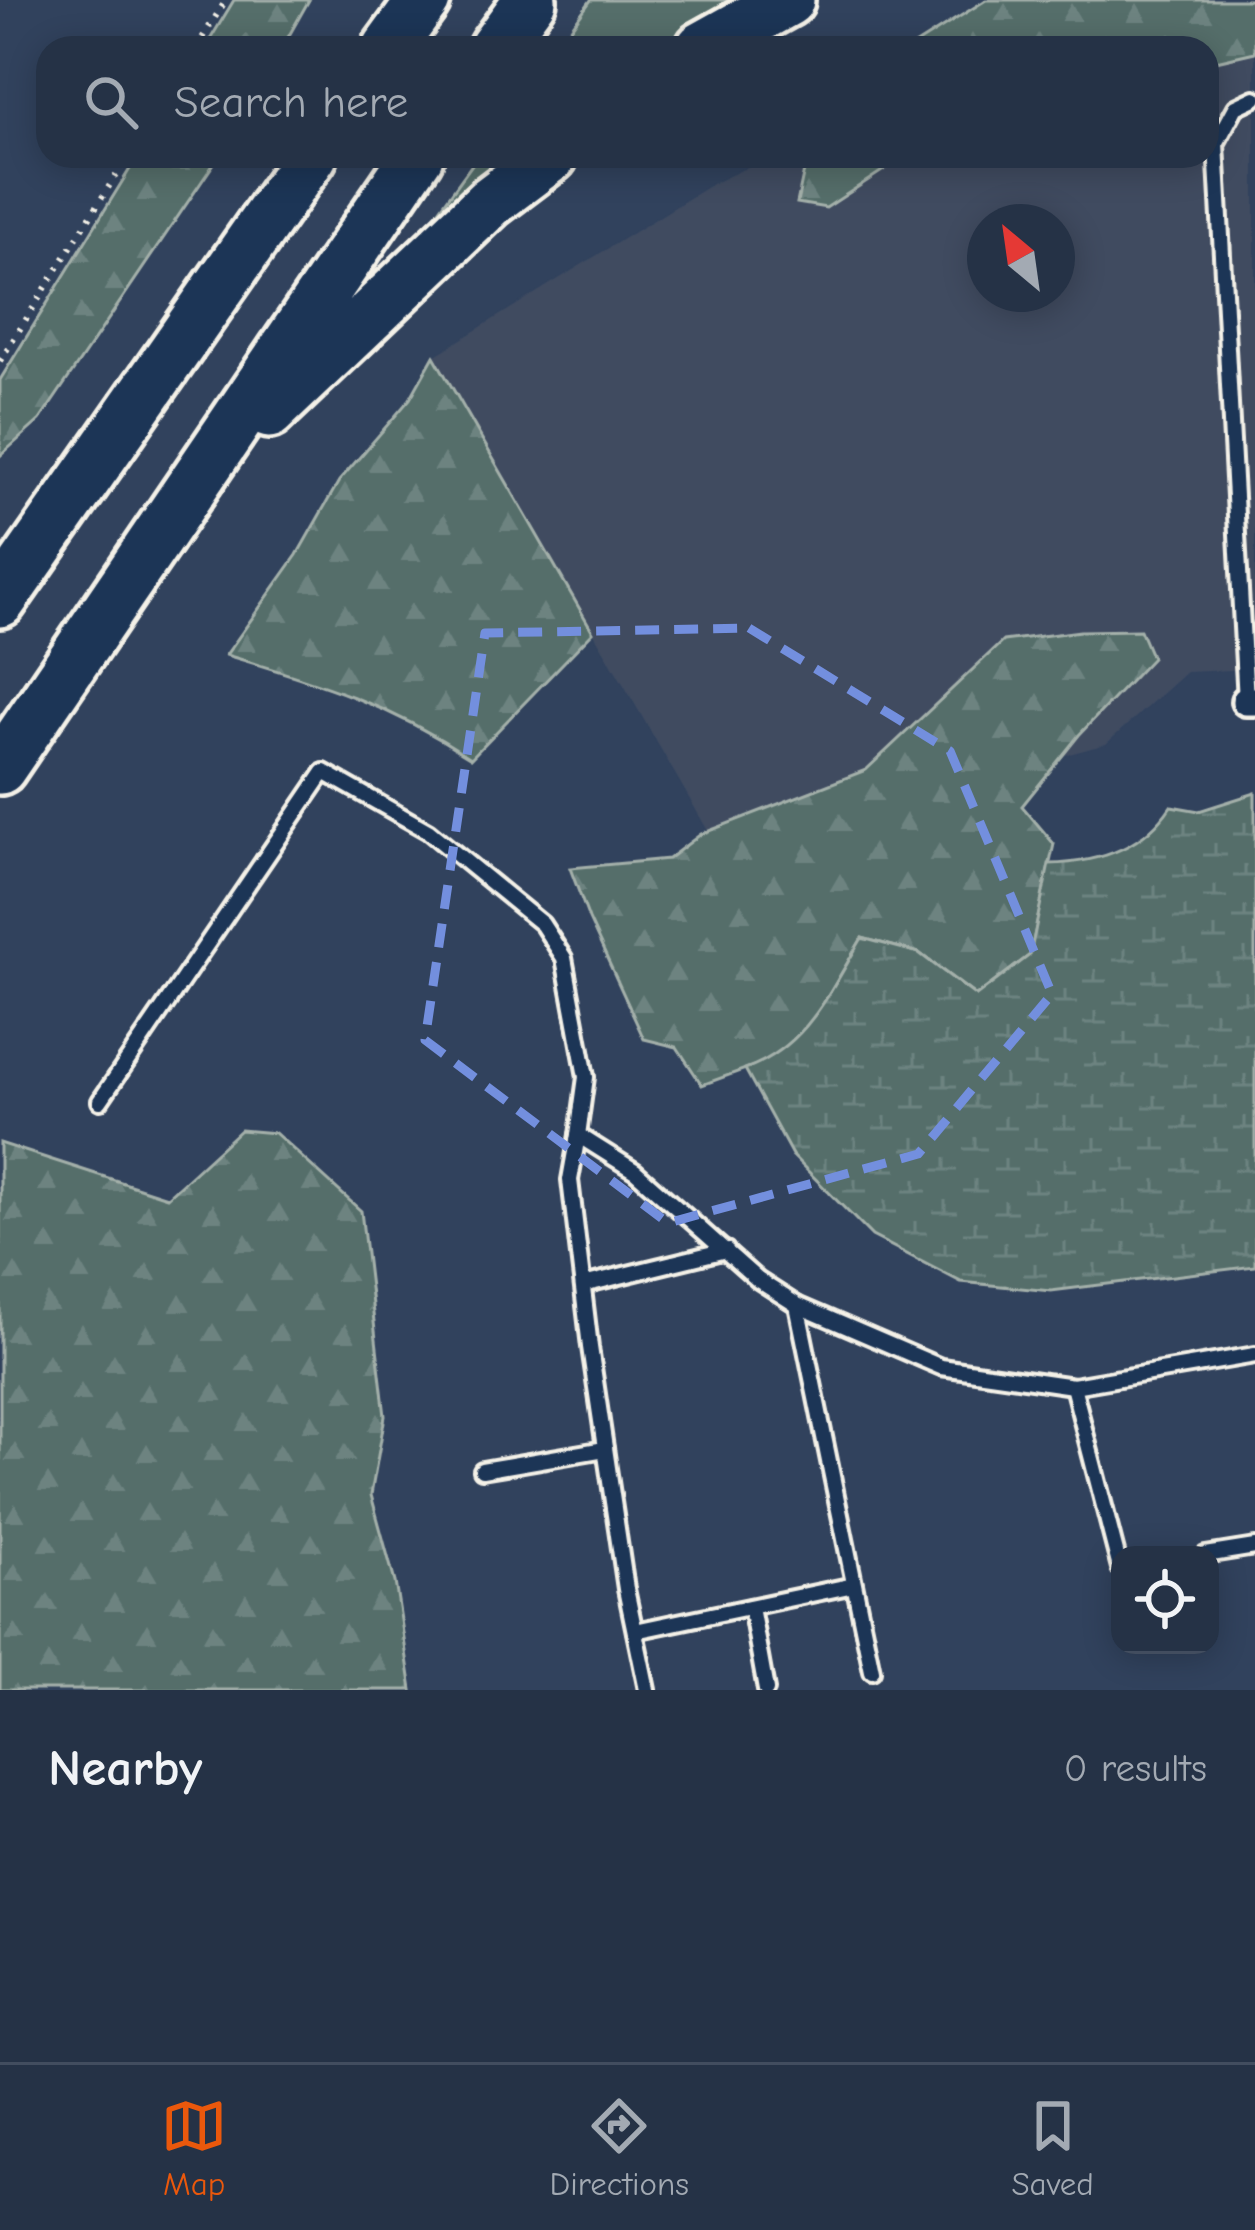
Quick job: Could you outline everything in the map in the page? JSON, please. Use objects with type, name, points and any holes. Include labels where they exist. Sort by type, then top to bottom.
[{"type":"highway","points":[[379,36],[398,0]]},
{"type":"highway","points":[[398,36],[424,0]]},
{"type":"highway","points":[[504,36],[530,0]]},
{"type":"highway","points":[[724,36],[788,0]]},
{"type":"highway","points":[[0,601],[302,168]]},
{"type":"highway","points":[[0,768],[409,168]]},
{"type":"highway","points":[[194,483],[490,202],[535,168]]},
{"type":"lane","points":[[1219,137],[1236,106],[1255,98]]},
{"type":"lane","points":[[1218,168],[1247,587],[1250,701]]},
{"type":"lane","points":[[100,1101],[324,772],[428,831],[542,924],[564,958],[586,1077],[570,1180],[605,1449],[646,1690]]},
{"type":"lane","points":[[578,1135],[634,1171],[796,1305],[941,1367],[1073,1386],[1255,1354]]},
{"type":"lane","points":[[583,1285],[725,1250]]},
{"type":"lane","points":[[796,1305],[872,1671]]},
{"type":"lane","points":[[1073,1386],[1114,1546]]},
{"type":"lane","points":[[482,1470],[605,1449]]},
{"type":"lane","points":[[1219,1553],[1255,1547]]},
{"type":"lane","points":[[634,1631],[854,1585]]},
{"type":"lane","points":[[751,1607],[766,1690]]},
{"type":"path","points":[[204,36],[226,0]]},
{"type":"path","points":[[0,361],[121,168]]},
{"type":"highlighted area","points":[[749,628],[950,751],[1052,994],[918,1154],[668,1223],[425,1040],[485,633]]},
{"type":"shaded area","points":[[1255,26],[1255,669],[1186,672],[1106,744],[719,850],[434,356],[712,184],[746,168],[1219,168],[1219,42]]},
{"type":"green space","points":[[234,0],[309,0],[289,36],[212,36]]},
{"type":"green space","points":[[591,0],[750,0],[682,36],[565,36]]},
{"type":"green space","points":[[986,0],[1255,0],[1255,52],[1219,60],[1219,36],[929,36]]},
{"type":"green space","points":[[131,168],[211,168],[40,420],[0,456],[0,380]]},
{"type":"green space","points":[[469,168],[500,168],[429,224]]},
{"type":"green space","points":[[805,168],[887,168],[826,208],[797,203]]},
{"type":"green space","points":[[434,356],[593,632],[471,758],[353,697],[226,655],[297,555],[339,481],[410,399]]},
{"type":"green space","points":[[1140,630],[1152,658],[1079,735],[1022,806],[1054,844],[1030,955],[976,996],[919,953],[862,938],[814,1020],[773,1059],[702,1085],[677,1047],[644,1039],[570,868],[668,859],[701,834],[866,770],[1003,641],[1080,631]]},
{"type":"green space","points":[[1255,793],[1255,1266],[1051,1291],[961,1282],[872,1236],[792,1155],[745,1069],[767,1059],[801,1032],[862,938],[919,953],[976,996],[1030,955],[1049,864],[1085,861],[1118,851],[1147,833],[1171,806],[1199,811]]},
{"type":"green space","points":[[240,1130],[275,1133],[361,1211],[385,1416],[371,1495],[395,1582],[412,1690],[0,1690],[0,1143],[167,1197]]}]
